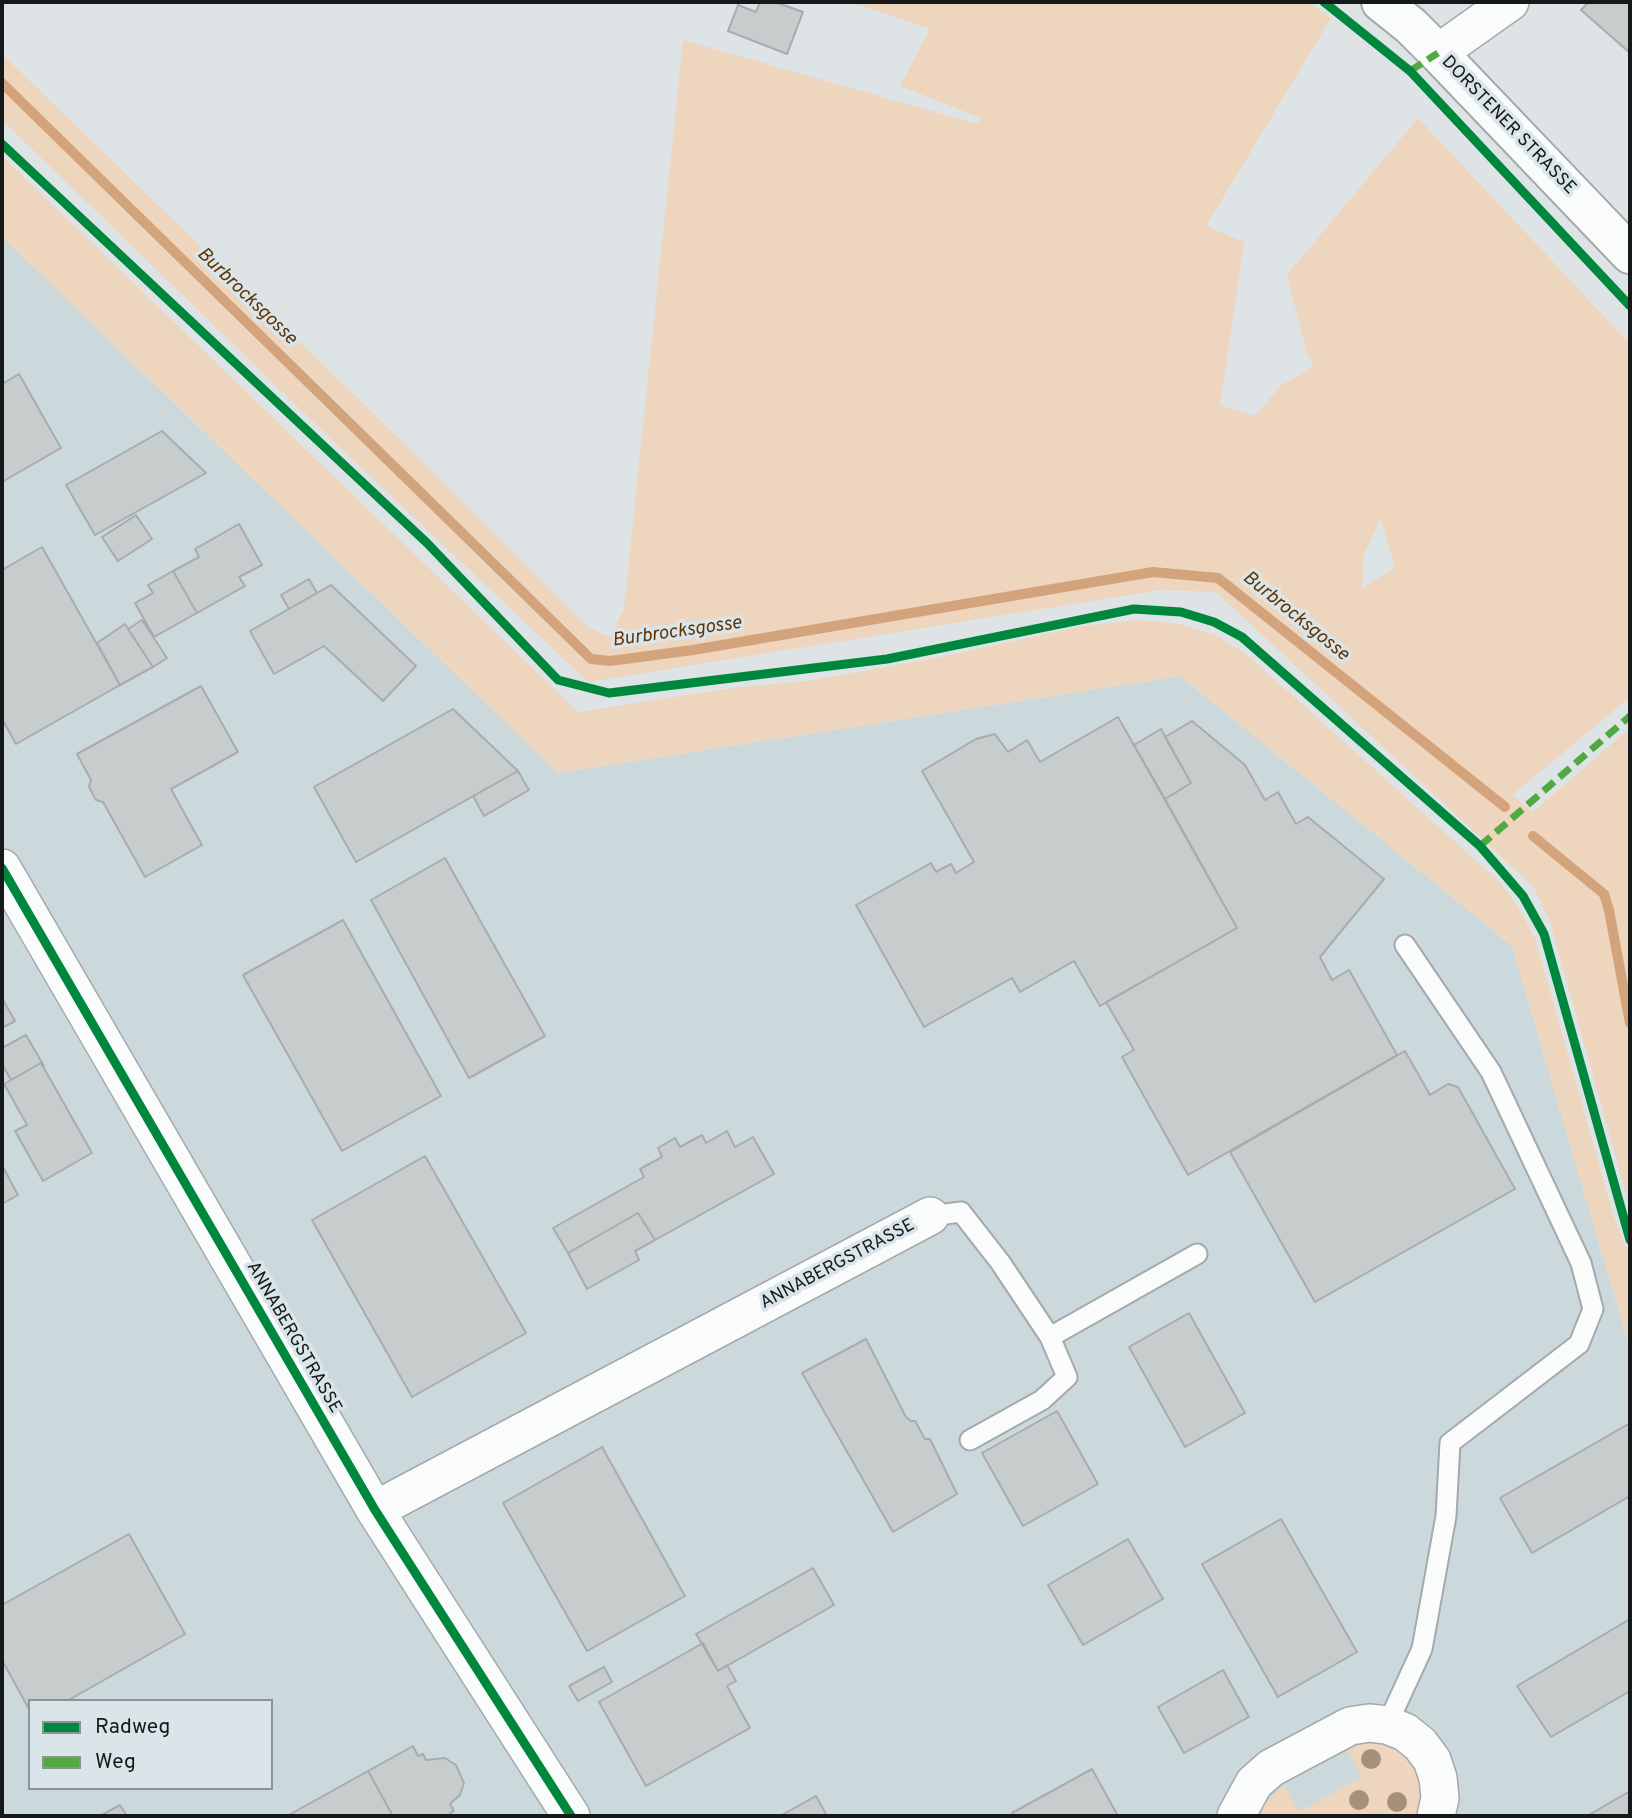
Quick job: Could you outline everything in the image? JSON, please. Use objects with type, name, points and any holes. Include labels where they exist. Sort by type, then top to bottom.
[{"type":"main road","name":"DORSTENER STRASSE","points":[[1381,2],[1411,26],[1438,53],[1630,254]]},
{"type":"street","points":[[1438,53],[1510,2]]},
{"type":"street","name":"ANNABERGSTRASSE","points":[[2,868],[375,1510],[571,1816]]},
{"type":"street","name":"ANNABERGSTRASSE","points":[[375,1510],[930,1216]]},
{"type":"street","points":[[1236,1816],[1254,1783],[1271,1768],[1350,1726],[1368,1723],[1387,1725],[1405,1732],[1420,1744],[1432,1760],[1438,1778],[1440,1798],[1436,1816]]},
{"type":"lane","points":[[1387,1725],[1422,1649],[1446,1516],[1450,1443],[1579,1344],[1593,1309],[1581,1263],[1491,1072],[1405,945]]},
{"type":"lane","points":[[930,1216],[961,1212],[1000,1262],[1050,1337],[1067,1377],[1042,1400],[970,1440]]},
{"type":"lane","points":[[1050,1337],[1197,1254]]},
{"type":"shaded area","points":[[849,2],[1308,2],[1331,18],[1206,226],[1244,242],[1220,405],[1255,416],[1281,385],[1314,364],[1307,353],[1287,275],[1418,118],[1630,344],[1630,697],[1512,795],[1533,812],[1630,728],[1630,1208],[1550,922],[1534,887],[1216,592],[1160,590],[588,682],[331,439],[2,120],[2,54],[409,448],[589,628],[610,637],[624,608],[683,40],[977,124],[981,118],[900,86],[930,29]],"holes":[[[1381,519],[1395,568],[1362,588],[1364,554]]]},
{"type":"shaded area","points":[[2,156],[578,712],[739,687],[807,681],[926,660],[1083,626],[1135,620],[1175,623],[1215,635],[1246,654],[1501,883],[1520,910],[1535,938],[1614,1217],[1630,1258],[1630,1350],[1512,946],[1180,676],[558,773],[2,237]]},
{"type":"shaded area","points":[[2,237],[558,773],[1180,676],[1512,946],[1630,1350],[1630,1816],[2,1816]]},
{"type":"shaded area","points":[[1365,1742],[1389,1745],[1411,1760],[1418,1770],[1422,1786],[1422,1800],[1417,1816],[1383,1816],[1380,1811],[1371,1816],[1258,1816],[1264,1804],[1284,1785],[1299,1811],[1362,1777],[1347,1750]]},
{"type":"building","points":[[760,2],[775,2],[803,12],[787,54],[728,31],[738,5],[756,12]]},
{"type":"building","points":[[1589,2],[1630,2],[1630,53],[1581,10]]},
{"type":"building","points":[[19,374],[61,448],[2,482],[2,384]]},
{"type":"building","points":[[162,431],[206,473],[95,535],[66,485]]},
{"type":"building","points":[[136,515],[152,539],[118,561],[102,537]]},
{"type":"building","points":[[239,524],[262,565],[239,577],[245,586],[197,613],[173,571],[199,557],[195,549]]},
{"type":"building","points":[[42,547],[120,685],[16,744],[2,719],[2,570]]},
{"type":"building","points":[[173,571],[197,613],[154,637],[135,603],[153,593],[148,585]]},
{"type":"building","points":[[309,579],[317,593],[289,609],[281,595]]},
{"type":"building","points":[[331,585],[416,666],[383,701],[324,646],[274,674],[250,631]]},
{"type":"building","points":[[142,620],[167,658],[153,667],[128,629]]},
{"type":"building","points":[[125,624],[153,667],[120,685],[97,643]]},
{"type":"building","points":[[201,686],[238,752],[171,789],[202,845],[145,877],[103,802],[96,800],[89,787],[91,780],[77,754]]},
{"type":"building","points":[[453,709],[518,771],[356,862],[314,787]]},
{"type":"building","points":[[1118,717],[1237,928],[1100,1006],[1074,961],[1020,992],[1012,978],[924,1027],[856,905],[931,863],[936,872],[951,864],[956,873],[974,862],[922,771],[976,739],[995,734],[1008,752],[1027,740],[1040,762]]},
{"type":"building","points":[[1192,721],[1245,765],[1265,800],[1278,792],[1296,824],[1308,817],[1384,879],[1320,957],[1332,980],[1349,970],[1397,1055],[1188,1175],[1122,1057],[1134,1050],[1106,1002],[1237,928],[1165,799],[1191,783],[1165,737]]},
{"type":"building","points":[[1161,729],[1191,783],[1165,799],[1134,745]]},
{"type":"building","points":[[518,771],[529,790],[484,816],[473,796]]},
{"type":"building","points":[[445,858],[545,1036],[469,1078],[371,900]]},
{"type":"building","points":[[343,920],[441,1096],[342,1151],[243,975]]},
{"type":"building","points":[[2,998],[15,1021],[2,1028]]},
{"type":"building","points":[[26,1035],[44,1066],[41,1063],[11,1080],[2,1064],[2,1048]]},
{"type":"building","points":[[1405,1051],[1430,1095],[1448,1084],[1458,1087],[1515,1189],[1315,1302],[1230,1152]]},
{"type":"building","points":[[41,1063],[92,1153],[43,1181],[15,1131],[27,1125],[4,1084]]},
{"type":"building","points":[[727,1131],[735,1147],[753,1137],[774,1174],[655,1240],[638,1213],[568,1253],[553,1228],[644,1177],[640,1169],[662,1157],[658,1148],[675,1138],[680,1147],[702,1135],[706,1143]]},
{"type":"building","points":[[425,1156],[526,1333],[412,1397],[312,1220]]},
{"type":"building","points":[[2,1165],[18,1195],[2,1204]]},
{"type":"building","points":[[638,1213],[655,1240],[635,1251],[639,1260],[587,1289],[568,1253]]},
{"type":"building","points":[[1189,1313],[1245,1413],[1185,1447],[1129,1347]]},
{"type":"building","points":[[866,1339],[906,1417],[915,1421],[925,1439],[930,1439],[957,1494],[893,1532],[802,1373]]},
{"type":"building","points":[[1057,1411],[1098,1484],[1023,1526],[982,1453]]},
{"type":"building","points":[[1630,1423],[1630,1496],[1532,1553],[1500,1498]]},
{"type":"building","points":[[602,1447],[685,1596],[587,1651],[503,1503]]},
{"type":"building","points":[[1281,1519],[1357,1652],[1278,1697],[1202,1564]]},
{"type":"building","points":[[129,1534],[185,1634],[71,1699],[28,1699],[28,1707],[2,1660],[2,1605]]},
{"type":"building","points":[[1128,1539],[1163,1599],[1083,1645],[1048,1585]]},
{"type":"building","points":[[813,1568],[834,1605],[718,1671],[696,1634]]},
{"type":"building","points":[[1630,1619],[1630,1691],[1551,1737],[1517,1686]]},
{"type":"building","points":[[703,1643],[718,1671],[727,1665],[736,1681],[727,1686],[750,1728],[646,1786],[599,1702]]},
{"type":"building","points":[[604,1667],[612,1682],[578,1701],[569,1686]]},
{"type":"building","points":[[1223,1670],[1249,1717],[1184,1753],[1158,1707]]},
{"type":"building","points":[[413,1746],[418,1756],[423,1754],[426,1760],[445,1758],[456,1765],[464,1783],[460,1795],[450,1804],[454,1811],[450,1813],[452,1816],[393,1816],[368,1771]]},
{"type":"building","points":[[1092,1769],[1118,1816],[1014,1816],[1012,1813]]},
{"type":"building","points":[[368,1771],[393,1816],[287,1816]]},
{"type":"building","points":[[1630,1791],[1630,1816],[1587,1816]]},
{"type":"building","points":[[816,1796],[827,1816],[780,1816]]},
{"type":"building","points":[[120,1805],[127,1816],[100,1816]]},
{"type":"waterway","name":"Burbrocksgosse","points":[[2,83],[591,659],[610,661],[693,650],[1153,572],[1218,578],[1505,807]]},
{"type":"waterway","name":"Burbrocksgosse","points":[[1533,836],[1604,894],[1630,1023]]},
{"type":"marked path","points":[[1410,71],[1438,53]]},
{"type":"marked path","points":[[1480,846],[1630,716]]},
{"type":"cycle path","points":[[1324,2],[1410,71],[1630,306]]},
{"type":"cycle path","points":[[2,144],[427,543],[558,680],[609,693],[887,659],[1134,609],[1181,612],[1214,622],[1242,637],[1480,846],[1523,896],[1544,934],[1630,1240]]},
{"type":"cycle path","points":[[2,868],[375,1510],[571,1816]]}]
